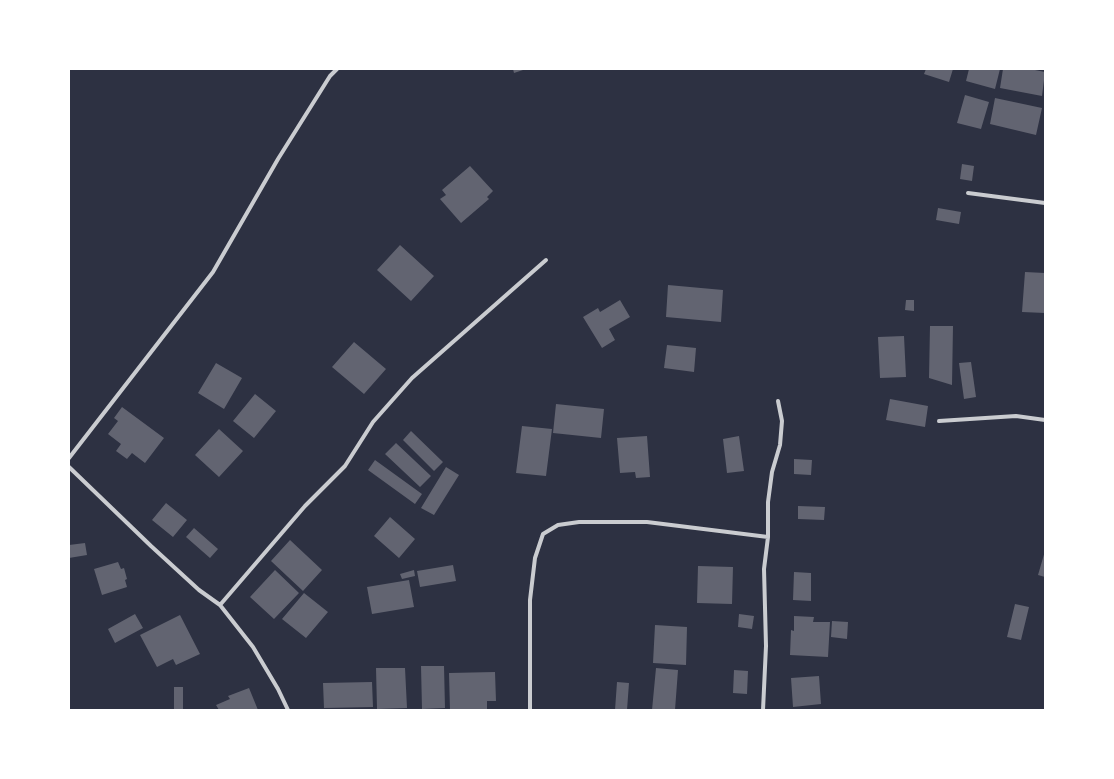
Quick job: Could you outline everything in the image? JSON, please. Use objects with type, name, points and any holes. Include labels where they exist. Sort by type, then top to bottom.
[{"type":"street","points":[[69,458],[213,272],[278,159],[330,76],[337,69]]},
{"type":"street","points":[[968,194],[1045,203]]},
{"type":"street","points":[[220,605],[305,506],[345,466],[373,422],[412,378],[546,260]]},
{"type":"street","points":[[763,710],[766,646],[764,569],[768,537],[768,502],[772,472],[780,444],[782,421],[778,401]]},
{"type":"street","points":[[939,421],[1016,416],[1045,420]]},
{"type":"street","points":[[69,467],[188,580],[220,605],[253,647],[278,689],[288,710]]},
{"type":"street","points":[[530,710],[530,600],[535,558],[543,534],[558,525],[579,522],[647,522],[768,537]]},
{"type":"building","points":[[513,69],[526,69],[514,73]]},
{"type":"building","points":[[926,69],[953,69],[949,82],[924,74]]},
{"type":"building","points":[[969,69],[1000,69],[995,89],[966,81]]},
{"type":"building","points":[[1003,69],[1030,69],[1045,72],[1042,96],[1000,88]]},
{"type":"building","points":[[965,95],[989,102],[981,129],[957,123]]},
{"type":"building","points":[[995,98],[1042,108],[1036,135],[990,124]]},
{"type":"building","points":[[962,164],[974,166],[972,181],[960,179]]},
{"type":"building","points":[[470,166],[493,191],[487,197],[489,199],[461,223],[440,199],[446,195],[442,190]]},
{"type":"building","points":[[938,208],[961,212],[959,224],[936,220]]},
{"type":"building","points":[[400,245],[434,276],[411,301],[377,270]]},
{"type":"building","points":[[1025,272],[1045,273],[1045,313],[1022,312]]},
{"type":"building","points":[[668,285],[723,290],[721,322],[666,317]]},
{"type":"building","points":[[620,300],[630,317],[609,329],[615,340],[602,348],[583,317],[598,308],[600,312]]},
{"type":"building","points":[[906,300],[914,300],[914,311],[905,310]]},
{"type":"building","points":[[930,326],[953,326],[952,385],[929,378]]},
{"type":"building","points":[[904,336],[906,377],[880,378],[878,337]]},
{"type":"building","points":[[354,342],[386,369],[364,394],[332,367]]},
{"type":"building","points":[[667,345],[696,348],[694,372],[664,368]]},
{"type":"building","points":[[971,362],[976,397],[964,399],[959,363]]},
{"type":"building","points":[[216,363],[242,378],[224,409],[198,393]]},
{"type":"building","points":[[255,394],[276,411],[254,438],[233,421]]},
{"type":"building","points":[[890,399],[928,406],[925,427],[886,420]]},
{"type":"building","points":[[556,404],[604,409],[601,438],[553,433]]},
{"type":"building","points":[[122,407],[164,438],[145,463],[132,453],[127,459],[116,451],[121,444],[108,434],[118,421],[114,418]]},
{"type":"building","points":[[522,426],[552,429],[546,476],[516,473]]},
{"type":"building","points":[[219,429],[243,451],[219,477],[195,455]]},
{"type":"building","points":[[411,431],[443,462],[434,471],[403,440]]},
{"type":"building","points":[[647,436],[650,477],[636,478],[635,472],[620,473],[617,438]]},
{"type":"building","points":[[739,436],[744,471],[727,473],[723,439]]},
{"type":"building","points":[[396,443],[431,476],[420,487],[385,454]]},
{"type":"building","points":[[794,459],[812,460],[811,475],[794,474]]},
{"type":"building","points":[[375,460],[422,494],[415,504],[368,470]]},
{"type":"building","points":[[446,467],[459,475],[434,515],[421,508]]},
{"type":"building","points":[[166,503],[187,520],[173,537],[152,520]]},
{"type":"building","points":[[798,506],[825,507],[824,520],[798,519]]},
{"type":"building","points":[[390,517],[415,539],[399,558],[374,536]]},
{"type":"building","points":[[194,528],[218,549],[210,558],[186,537]]},
{"type":"building","points":[[290,540],[322,570],[303,591],[271,561]]},
{"type":"building","points":[[85,543],[87,555],[69,558],[69,545]]},
{"type":"building","points":[[1045,551],[1045,577],[1038,575]]},
{"type":"building","points":[[118,562],[121,569],[124,568],[127,579],[125,580],[127,587],[102,595],[94,569]]},
{"type":"building","points":[[453,565],[456,581],[420,587],[417,571]]},
{"type":"building","points":[[698,566],[733,567],[732,604],[697,603]]},
{"type":"building","points":[[275,570],[299,593],[274,619],[250,597]]},
{"type":"building","points":[[414,570],[415,576],[402,579],[400,574]]},
{"type":"building","points":[[794,572],[811,573],[811,601],[793,600]]},
{"type":"building","points":[[409,580],[414,607],[372,614],[367,587]]},
{"type":"building","points":[[304,593],[328,612],[306,638],[282,619]]},
{"type":"building","points":[[1015,604],[1029,607],[1021,640],[1007,637]]},
{"type":"building","points":[[135,614],[143,628],[115,643],[108,629]]},
{"type":"building","points":[[739,614],[754,616],[752,629],[738,627]]},
{"type":"building","points":[[180,615],[200,654],[176,665],[173,659],[157,667],[140,635]]},
{"type":"building","points":[[794,616],[814,617],[813,622],[830,622],[828,657],[790,655],[791,630],[794,631]]},
{"type":"building","points":[[832,621],[848,622],[847,639],[831,637]]},
{"type":"building","points":[[655,625],[687,627],[686,665],[653,663]]},
{"type":"building","points":[[421,666],[444,666],[445,708],[422,709]]},
{"type":"building","points":[[376,668],[405,668],[407,708],[377,709]]},
{"type":"building","points":[[656,668],[678,670],[675,710],[652,710]]},
{"type":"building","points":[[734,670],[748,671],[747,694],[733,693]]},
{"type":"building","points":[[495,672],[496,701],[487,701],[487,709],[450,710],[449,673]]},
{"type":"building","points":[[819,676],[821,704],[793,707],[791,678]]},
{"type":"building","points":[[372,682],[373,707],[324,708],[323,683]]},
{"type":"building","points":[[617,682],[629,683],[627,710],[615,710]]},
{"type":"building","points":[[174,687],[183,687],[183,710],[174,710]]},
{"type":"building","points":[[249,688],[258,710],[219,710],[216,705],[230,699],[228,696]]}]
